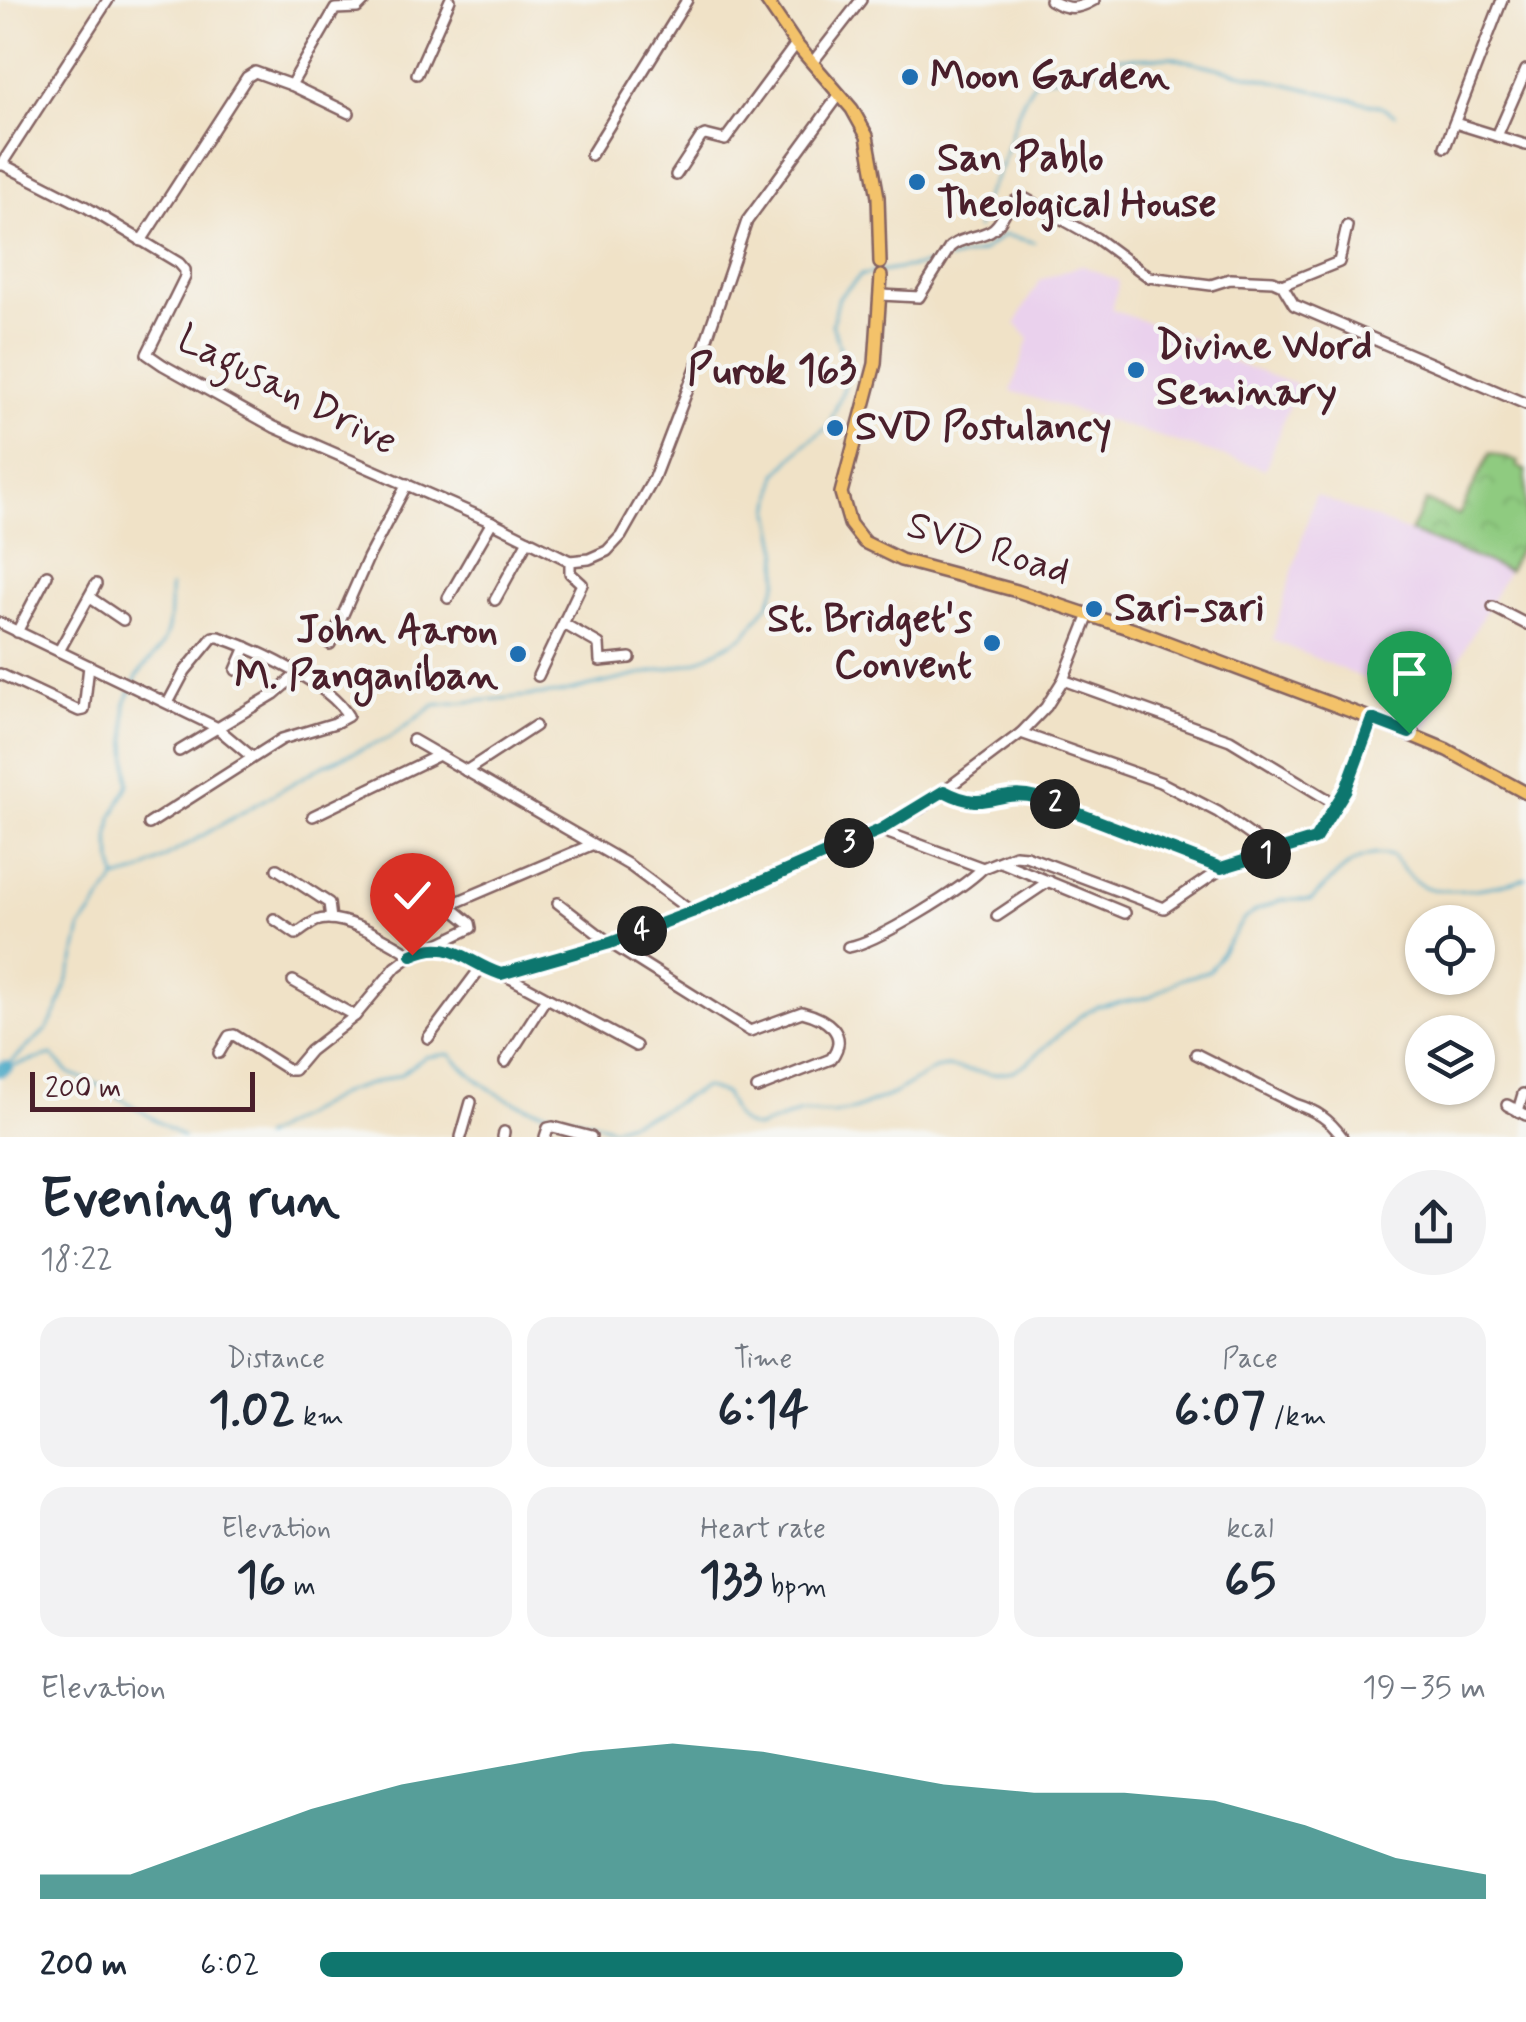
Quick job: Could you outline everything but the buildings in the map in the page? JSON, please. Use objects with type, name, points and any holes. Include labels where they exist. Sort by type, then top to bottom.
[{"type":"main road","name":"SVD Road","points":[[766,0],[796,44],[840,94],[867,136],[878,197],[881,295],[876,364],[841,493],[850,524],[864,542],[901,560],[1018,590],[1372,719],[1447,750],[1526,793]]},
{"type":"street","points":[[1,165],[108,0]]},
{"type":"street","points":[[291,85],[335,9],[357,8],[365,0]]},
{"type":"street","points":[[417,74],[450,0]]},
{"type":"street","points":[[591,154],[687,0]]},
{"type":"street","points":[[812,63],[860,0]]},
{"type":"street","points":[[1050,0],[1064,8],[1080,8],[1090,2],[1093,14]]},
{"type":"street","points":[[1445,148],[1502,0]]},
{"type":"street","points":[[676,176],[701,137],[724,140],[796,44]]},
{"type":"street","points":[[1497,136],[1526,70]]},
{"type":"street","points":[[141,242],[247,77],[254,72],[349,113]]},
{"type":"street","points":[[330,644],[368,558],[407,484],[570,561],[589,559],[607,551],[635,516],[653,480],[704,346],[740,234],[754,208],[840,94]]},
{"type":"street","points":[[1455,123],[1526,144]]},
{"type":"street","name":"Lagusan Drive","points":[[1,165],[86,207],[179,263],[184,278],[147,354],[274,426],[407,484]]},
{"type":"street","points":[[881,295],[919,297],[950,247],[990,231],[1016,198],[1026,198],[1096,238],[1149,277],[1211,285],[1248,279],[1282,285],[1330,268],[1340,262],[1346,226]]},
{"type":"street","points":[[1282,285],[1294,305],[1526,404]]},
{"type":"street","points":[[448,598],[492,522]]},
{"type":"street","points":[[495,600],[528,540]]},
{"type":"street","points":[[538,676],[582,584],[570,573],[570,561]]},
{"type":"street","points":[[17,632],[46,575]]},
{"type":"street","points":[[59,651],[96,584]]},
{"type":"street","points":[[89,598],[123,620]]},
{"type":"street","points":[[1493,607],[1526,624]]},
{"type":"street","points":[[501,974],[610,943],[692,912],[880,830],[944,791],[1021,733],[1046,707],[1063,680],[1089,615]]},
{"type":"street","points":[[0,623],[216,727],[252,757]]},
{"type":"street","points":[[564,624],[599,644],[600,661],[630,658]]},
{"type":"street","points":[[150,824],[294,734],[335,724],[348,716],[336,702],[297,674],[246,648],[213,637],[185,672],[168,702]]},
{"type":"street","points":[[236,670],[246,648]]},
{"type":"street","points":[[0,674],[80,711],[84,710],[86,700],[89,666]]},
{"type":"street","points":[[179,750],[274,694],[297,674]]},
{"type":"street","points":[[1063,680],[1230,740],[1337,805]]},
{"type":"street","points":[[848,948],[867,942],[983,868],[1014,855],[1038,860],[1164,908],[1221,868],[1315,839],[1346,789],[1372,719]]},
{"type":"street","points":[[466,771],[535,726]]},
{"type":"street","points":[[1021,733],[1160,782],[1218,812],[1273,851]]},
{"type":"street","points":[[413,740],[629,865],[692,912]]},
{"type":"street","points":[[313,816],[439,755]]},
{"type":"street","points":[[944,791],[974,803],[1012,793],[1038,798],[1221,868]]},
{"type":"street","points":[[880,830],[983,868]]},
{"type":"street","points":[[219,1053],[229,1036],[234,1035],[294,1070],[310,1051],[355,1016],[383,980],[412,955],[471,928],[452,909],[452,904],[591,844]]},
{"type":"street","points":[[1001,862],[1125,913]]},
{"type":"street","points":[[277,869],[329,902],[331,919]]},
{"type":"street","points":[[997,916],[1049,881]]},
{"type":"street","points":[[558,903],[610,943],[750,1032],[802,1012],[830,1023],[838,1033],[836,1053],[831,1059],[756,1088]]},
{"type":"street","points":[[274,919],[296,934],[318,920],[331,919],[373,934],[412,955]]},
{"type":"street","points":[[434,946],[449,949],[501,974],[636,1046]]},
{"type":"street","points":[[428,1038],[482,966]]},
{"type":"street","points":[[292,981],[355,1016]]},
{"type":"street","points":[[505,1062],[546,998]]},
{"type":"street","points":[[1196,1054],[1311,1109],[1330,1120],[1342,1137]]},
{"type":"street","points":[[1507,1105],[1522,1113],[1523,1094]]},
{"type":"street","points":[[460,1137],[470,1102]]},
{"type":"street","points":[[545,1137],[548,1128],[554,1127],[591,1137]]},
{"type":"shaded area","name":"Divine Word Seminary","points":[[1081,265],[1119,281],[1112,310],[1215,346],[1212,355],[1297,385],[1265,469],[1011,391],[1029,339],[1016,324],[1023,309],[1040,280]]},
{"type":"shaded area","points":[[1315,495],[1508,571],[1424,734],[1404,726],[1413,699],[1272,640]]},
{"type":"green space","points":[[1490,453],[1519,462],[1517,466],[1526,471],[1526,536],[1508,571],[1410,532],[1426,501],[1459,515]]},
{"type":"waterway","points":[[1086,73],[1119,58],[1171,57],[1379,106],[1395,115]]},
{"type":"waterway","points":[[977,229],[983,202],[1030,89],[1037,79],[1073,75]]},
{"type":"waterway","points":[[948,260],[981,252],[1004,235],[1034,242]]},
{"type":"waterway","points":[[6,1067],[47,1029],[58,1009],[81,928],[116,879],[138,873],[324,765],[389,738],[435,705],[560,693],[696,662],[744,636],[769,603],[778,581],[779,551],[771,512],[777,474],[805,444],[828,427],[844,388],[842,354],[832,324],[839,297],[861,275],[935,263]]},
{"type":"waterway","points":[[134,683],[166,636],[170,587]]},
{"type":"waterway","points":[[116,877],[109,840],[112,818],[129,784],[125,704],[131,691]]},
{"type":"waterway","points":[[262,1137],[346,1091],[400,1075],[425,1057],[450,1054],[476,1079],[506,1098],[612,1128],[658,1112],[704,1087],[725,1094],[735,1116],[756,1128],[801,1112],[832,1114],[854,1110],[893,1094],[935,1069],[994,1074],[1013,1071],[1080,1016],[1097,1007],[1150,997],[1179,980],[1209,971],[1244,919],[1255,911],[1281,900],[1311,900],[1347,866],[1368,856],[1392,856],[1412,879],[1444,891],[1526,878]]},
{"type":"waterway","points":[[8,1067],[52,1055],[69,1073],[99,1085],[183,1137]]},
{"type":"waterway","points":[[0,1070],[6,1067]]},
{"type":"place","name":"Moon Garden","points":[[910,77]]},
{"type":"place","name":"San Pablo Theological House","points":[[917,182]]},
{"type":"place","name":"Divine Word Seminary","points":[[1136,370]]},
{"type":"place","name":"SVD Postulancy","points":[[835,428]]},
{"type":"place","name":"Sari-sari","points":[[1094,609]]},
{"type":"place","name":"St. Bridget's Convent","points":[[992,643]]},
{"type":"place","name":"John Aaron M. Panganiban","points":[[518,654]]},
{"type":"district","name":"Purok 163","points":[[772,371]]},
{"type":"route","points":[[412,955],[434,946],[442,947],[501,974],[610,943],[692,912],[880,830],[944,791],[974,803],[1012,793],[1038,798],[1221,868],[1315,839],[1346,789],[1372,719],[1409,733]]}]
